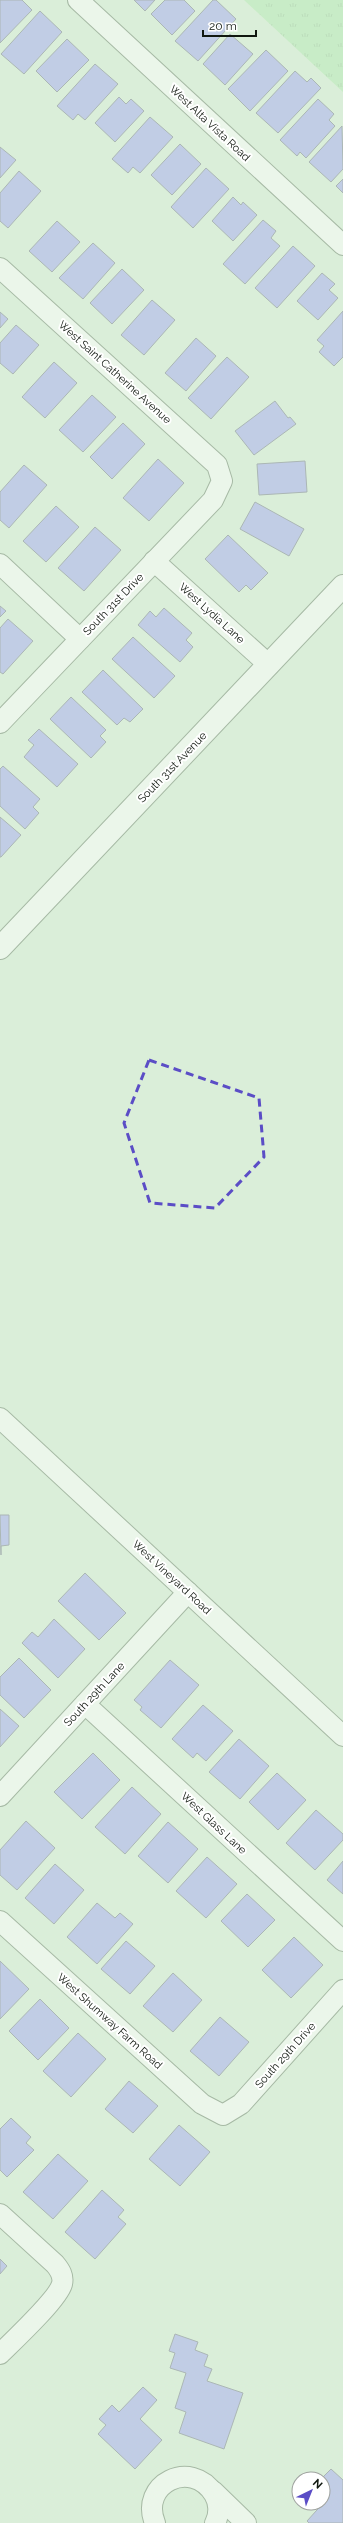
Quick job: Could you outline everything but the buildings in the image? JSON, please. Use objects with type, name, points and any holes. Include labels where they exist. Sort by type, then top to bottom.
[{"type":"street","name":"West Alta Vista Road","points":[[78,0],[343,245]]},
{"type":"street","name":"West Saint Catherine Avenue","points":[[0,268],[217,465],[222,481]]},
{"type":"street","name":"South 31st Drive","points":[[0,724],[212,500],[222,481]]},
{"type":"street","name":"West Lydia Lane","points":[[154,561],[269,665]]},
{"type":"street","points":[[0,564],[80,639]]},
{"type":"street","name":"South 31st Avenue","points":[[0,948],[343,586]]},
{"type":"street","name":"West Vineyard Road","points":[[0,1418],[343,1736]]},
{"type":"street","name":"South 29th Lane","points":[[0,1796],[188,1592]]},
{"type":"street","name":"West Glass Lane","points":[[85,1704],[343,1942]]},
{"type":"street","name":"West Shumway Farm Road","points":[[0,1921],[202,2104],[222,2115]]},
{"type":"street","name":"South 29th Drive","points":[[222,2115],[241,2104],[343,1990]]},
{"type":"street","points":[[0,2214],[55,2264],[61,2271],[62,2282],[55,2295],[0,2354]]},
{"type":"street","points":[[156,2523],[152,2506],[155,2495],[162,2486],[171,2479],[182,2476],[193,2477],[203,2481],[246,2523]]},
{"type":"street","points":[[212,2490],[216,2497],[218,2508],[215,2523]]},
{"type":"highlighted area","points":[[149,1060],[259,1098],[264,1157],[215,1208],[150,1203],[124,1123]]},
{"type":"green space","points":[[244,0],[343,0],[343,92]]}]
